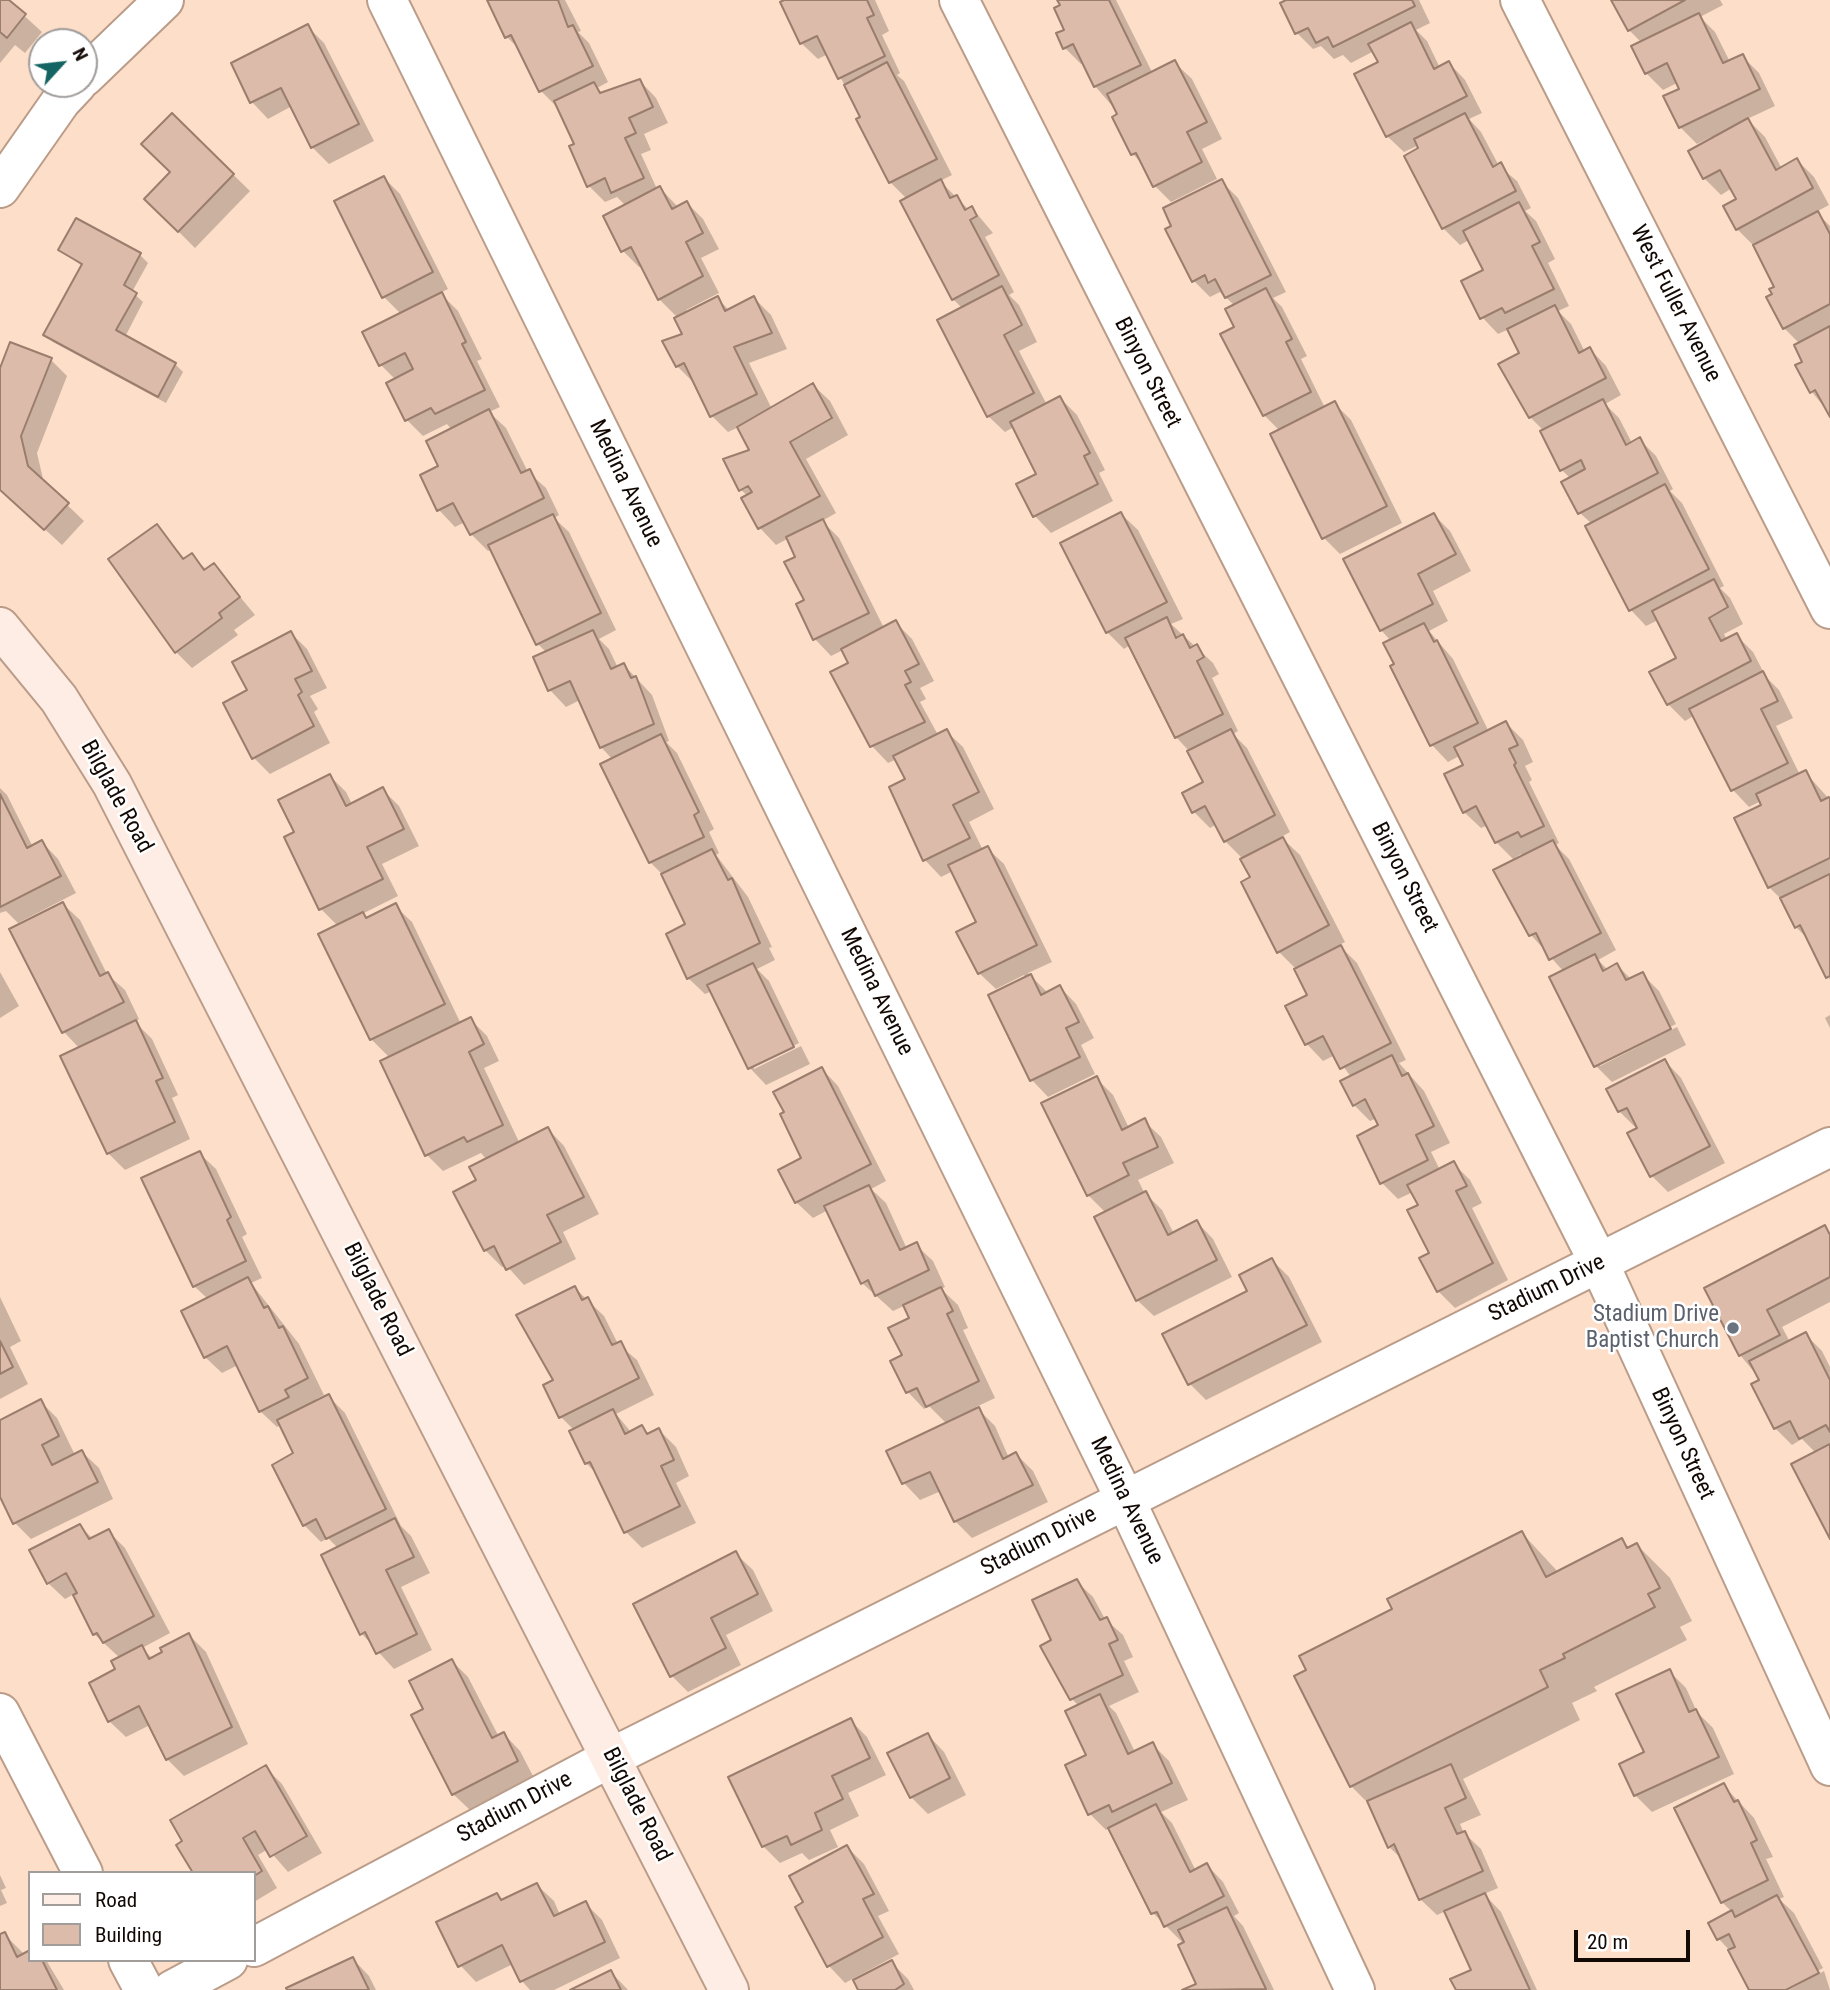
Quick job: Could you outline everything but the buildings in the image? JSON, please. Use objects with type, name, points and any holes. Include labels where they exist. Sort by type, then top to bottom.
[{"type":"street","points":[[98,64],[164,0]]},
{"type":"street","name":"Medina Avenue","points":[[387,0],[1125,1499],[1355,1990]]},
{"type":"street","name":"Binyon Street","points":[[958,0],[1599,1263],[1830,1766]]},
{"type":"street","name":"West Fuller Avenue","points":[[1520,0],[1830,609]]},
{"type":"street","points":[[0,188],[65,98]]},
{"type":"street","name":"Bilglade Road","points":[[0,626],[59,699],[112,784],[729,1990]]},
{"type":"street","name":"Stadium Drive","points":[[256,1946],[612,1757],[1830,1147]]},
{"type":"street","points":[[0,1713],[82,1871]]},
{"type":"street","points":[[129,1962],[144,1990]]},
{"type":"street","points":[[172,1990],[224,1962]]},
{"type":"place","name":"Stadium Drive Baptist Church","points":[[1733,1328]]}]
